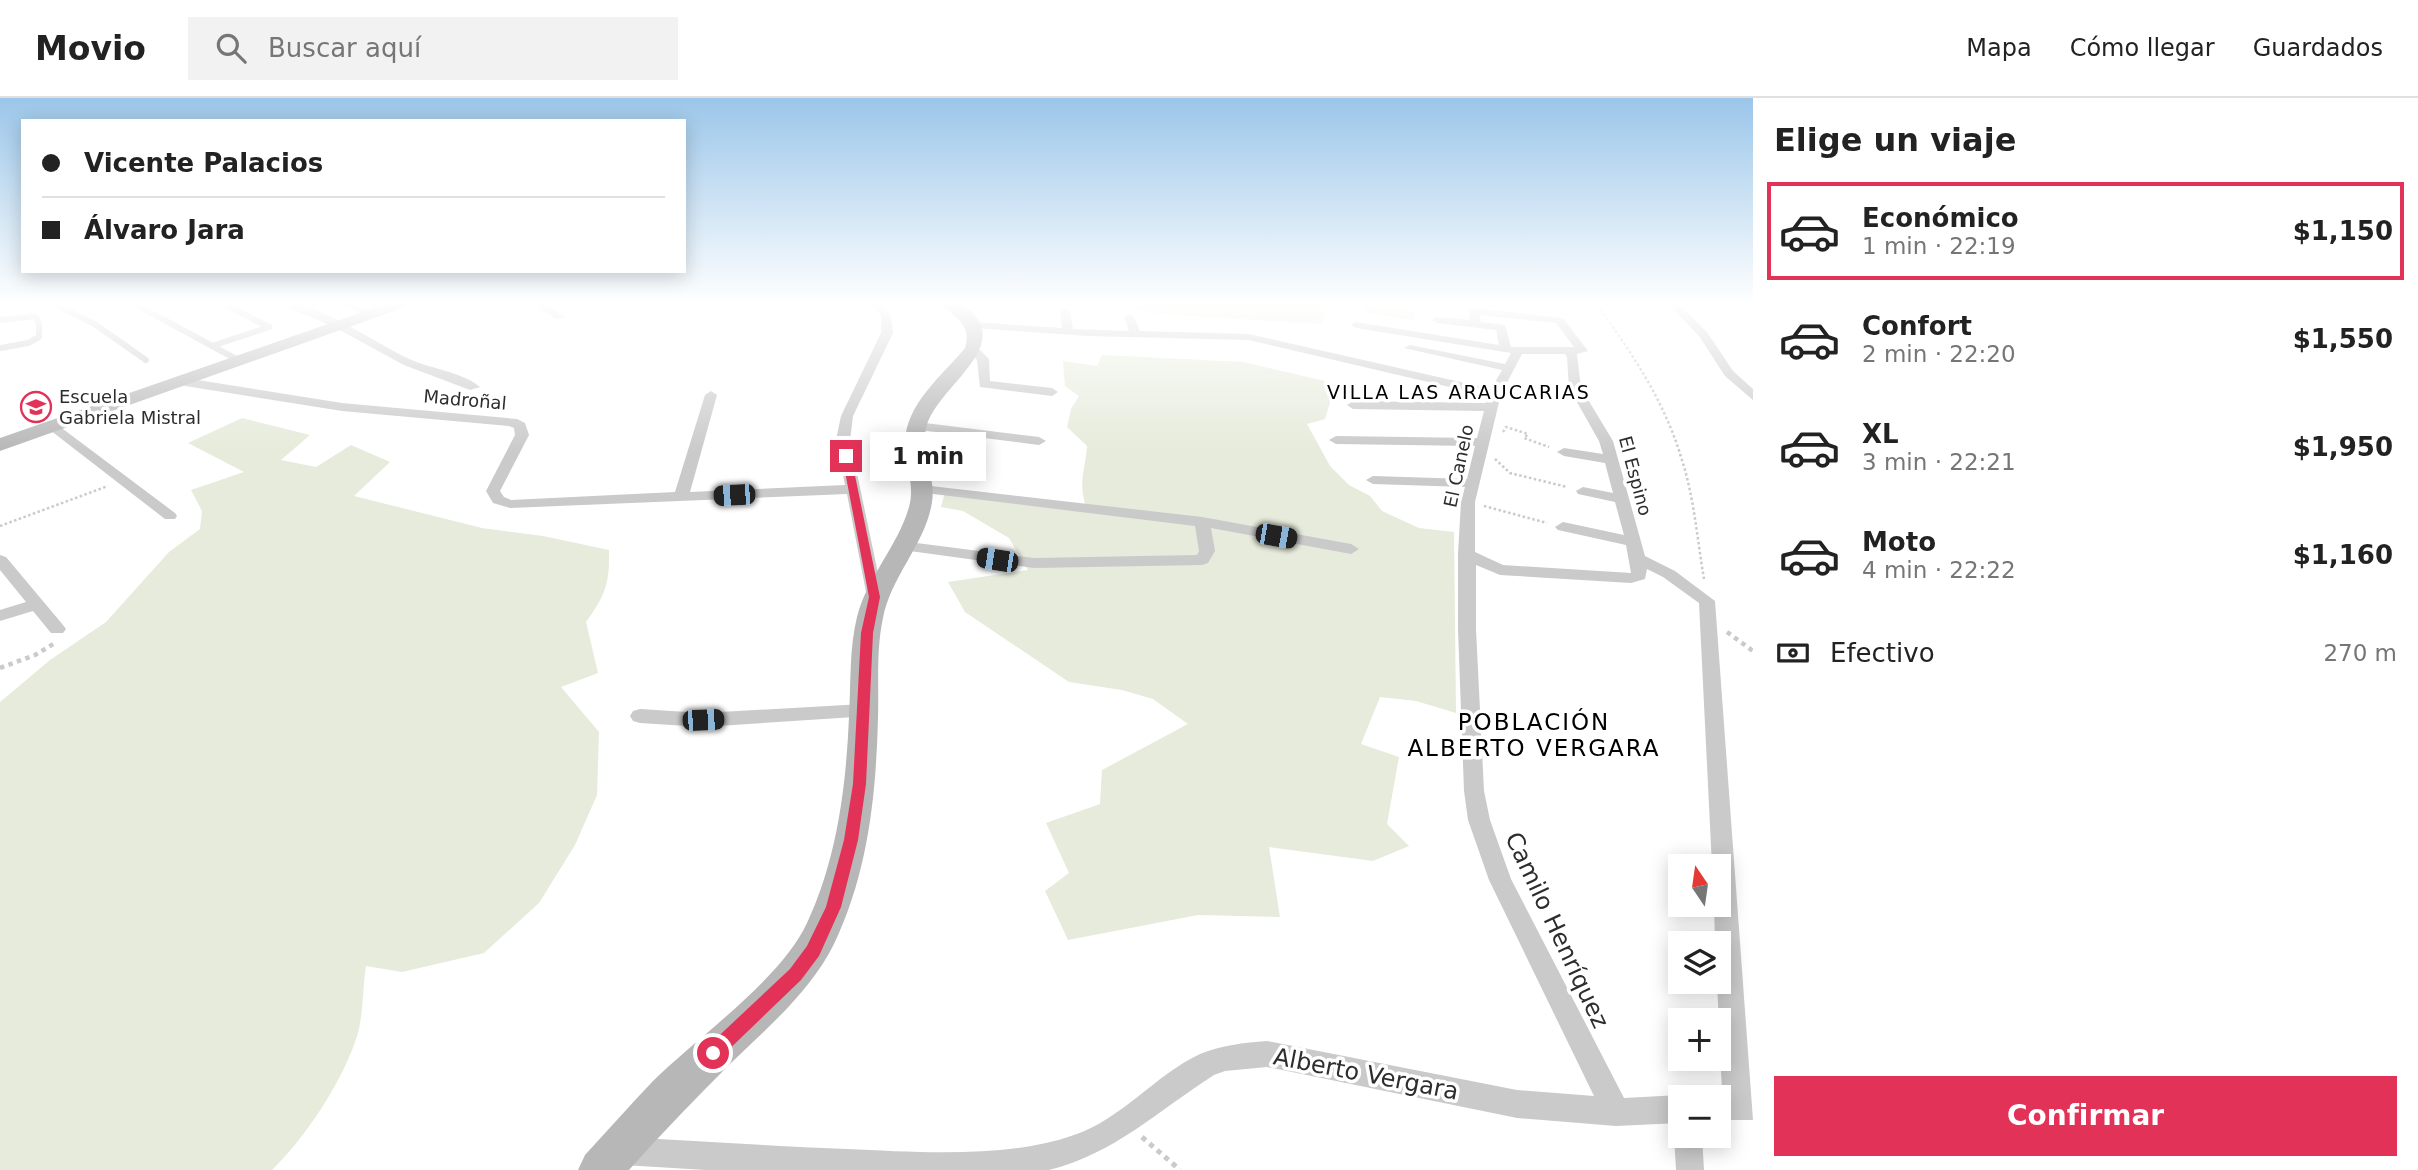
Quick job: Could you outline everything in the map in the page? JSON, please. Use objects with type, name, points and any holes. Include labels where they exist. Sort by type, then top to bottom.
[{"type":"main road","points":[[0,445],[264,352]]},
{"type":"main road","points":[[609,1161],[668,1096],[796,974],[813,951],[834,907],[851,840],[859,784],[867,633],[875,597],[919,510],[922,489],[915,447],[917,426],[923,411],[963,352]]},
{"type":"street","points":[[388,352],[408,363],[474,387]]},
{"type":"street","points":[[875,597],[855,489],[844,448],[843,431],[850,408],[880,352]]},
{"type":"street","points":[[980,352],[983,359],[984,384],[1052,392]]},
{"type":"street","points":[[1311,352],[1493,401]]},
{"type":"street","points":[[1430,352],[1509,368]]},
{"type":"street","name":"El Canelo","points":[[1466,554],[1468,502],[1472,483],[1493,401],[1509,368],[1512,352]]},
{"type":"street","name":"El Espino","points":[[1466,554],[1486,566],[1507,571],[1637,577],[1640,574],[1604,434],[1575,388],[1573,357],[1575,352]]},
{"type":"street","points":[[1715,352],[1729,373],[1753,396]]},
{"type":"street","name":"Madroñal","points":[[185,382],[342,407],[512,422],[520,426],[522,435],[493,492],[498,500],[510,504],[855,489]]},
{"type":"street","points":[[681,497],[711,395]]},
{"type":"street","points":[[1353,405],[1493,401]]},
{"type":"street","points":[[917,426],[1039,441]]},
{"type":"street","points":[[55,427],[170,516]]},
{"type":"street","points":[[1336,440],[1484,435]]},
{"type":"street","points":[[1564,452],[1611,460]]},
{"type":"street","points":[[1373,480],[1472,483]]},
{"type":"street","points":[[922,489],[1202,522],[1351,549]]},
{"type":"street","points":[[1583,491],[1622,499]]},
{"type":"street","points":[[901,546],[1034,563],[1202,559],[1207,551],[1202,522]]},
{"type":"street","points":[[1563,527],[1633,542]]},
{"type":"street","name":"Camilo Henríquez","points":[[1466,554],[1471,765],[1479,820],[1505,891],[1616,1112]]},
{"type":"street","points":[[1638,559],[1669,574],[1707,609],[1736,1106]]},
{"type":"street","points":[[3,569],[57,629]]},
{"type":"street","points":[[0,616],[36,604]]},
{"type":"street","points":[[640,716],[703,720],[863,711]]},
{"type":"street","name":"Alberto Vergara","points":[[609,1161],[910,1169],[959,1168],[1039,1160],[1092,1143],[1206,1065],[1224,1058],[1267,1054],[1517,1104],[1616,1112],[1668,1110]]},
{"type":"street","points":[[1689,1148],[1690,1170]]},
{"type":"lane","points":[[135,352],[146,360]]},
{"type":"lane","points":[[223,352],[240,361]]},
{"type":"path","points":[[1629,352],[1676,441],[1687,481],[1707,609],[1753,652]]},
{"type":"path","points":[[1484,435],[1502,433],[1506,427],[1528,434],[1524,438],[1564,452]]},
{"type":"path","points":[[1477,461],[1490,464],[1493,459],[1498,460],[1510,473],[1583,491]]},
{"type":"path","points":[[0,526],[123,480]]},
{"type":"path","points":[[1468,502],[1563,527]]},
{"type":"path","points":[[0,668],[35,656],[54,644],[62,636],[57,629]]},
{"type":"path","points":[[1125,1122],[1180,1170]]},
{"type":"green space","points":[[1102,355],[1243,362],[1325,381],[1331,399],[1325,419],[1307,424],[1330,466],[1349,485],[1370,496],[1382,511],[1419,528],[1454,532],[1456,713],[1416,701],[1380,697],[1361,744],[1399,757],[1387,824],[1409,846],[1373,861],[1269,847],[1280,917],[1198,915],[1068,940],[1045,891],[1069,873],[1046,823],[1100,804],[1102,770],[1188,724],[1153,699],[1122,690],[1069,682],[965,612],[948,582],[1028,570],[1009,538],[963,511],[941,507],[945,492],[1086,507],[1082,483],[1087,446],[1067,427],[1071,409],[1079,396],[1065,386],[1063,361],[1097,366]]},
{"type":"green space","points":[[242,418],[310,435],[281,460],[316,467],[351,445],[390,462],[354,496],[482,528],[543,536],[609,550],[605,589],[586,622],[598,673],[561,687],[599,732],[597,795],[575,845],[539,903],[484,953],[402,972],[366,966],[360,1024],[348,1059],[320,1110],[297,1143],[272,1170],[0,1170],[0,702],[50,660],[106,622],[169,552],[200,529],[202,511],[191,490],[244,472],[188,443]]},
{"type":"place","name":"Escuela Gabriela Mistral","points":[[36,407]]},
{"type":"district","name":"VILLA LAS ARAUCARIAS","points":[[1459,392]]},
{"type":"district","name":"POBLACIÓN ALBERTO VERGARA","points":[[1534,735]]},
{"type":"route","points":[[713,1053],[796,974],[813,951],[834,907],[844,872],[856,811],[867,633],[875,597],[855,489],[846,456]]}]
